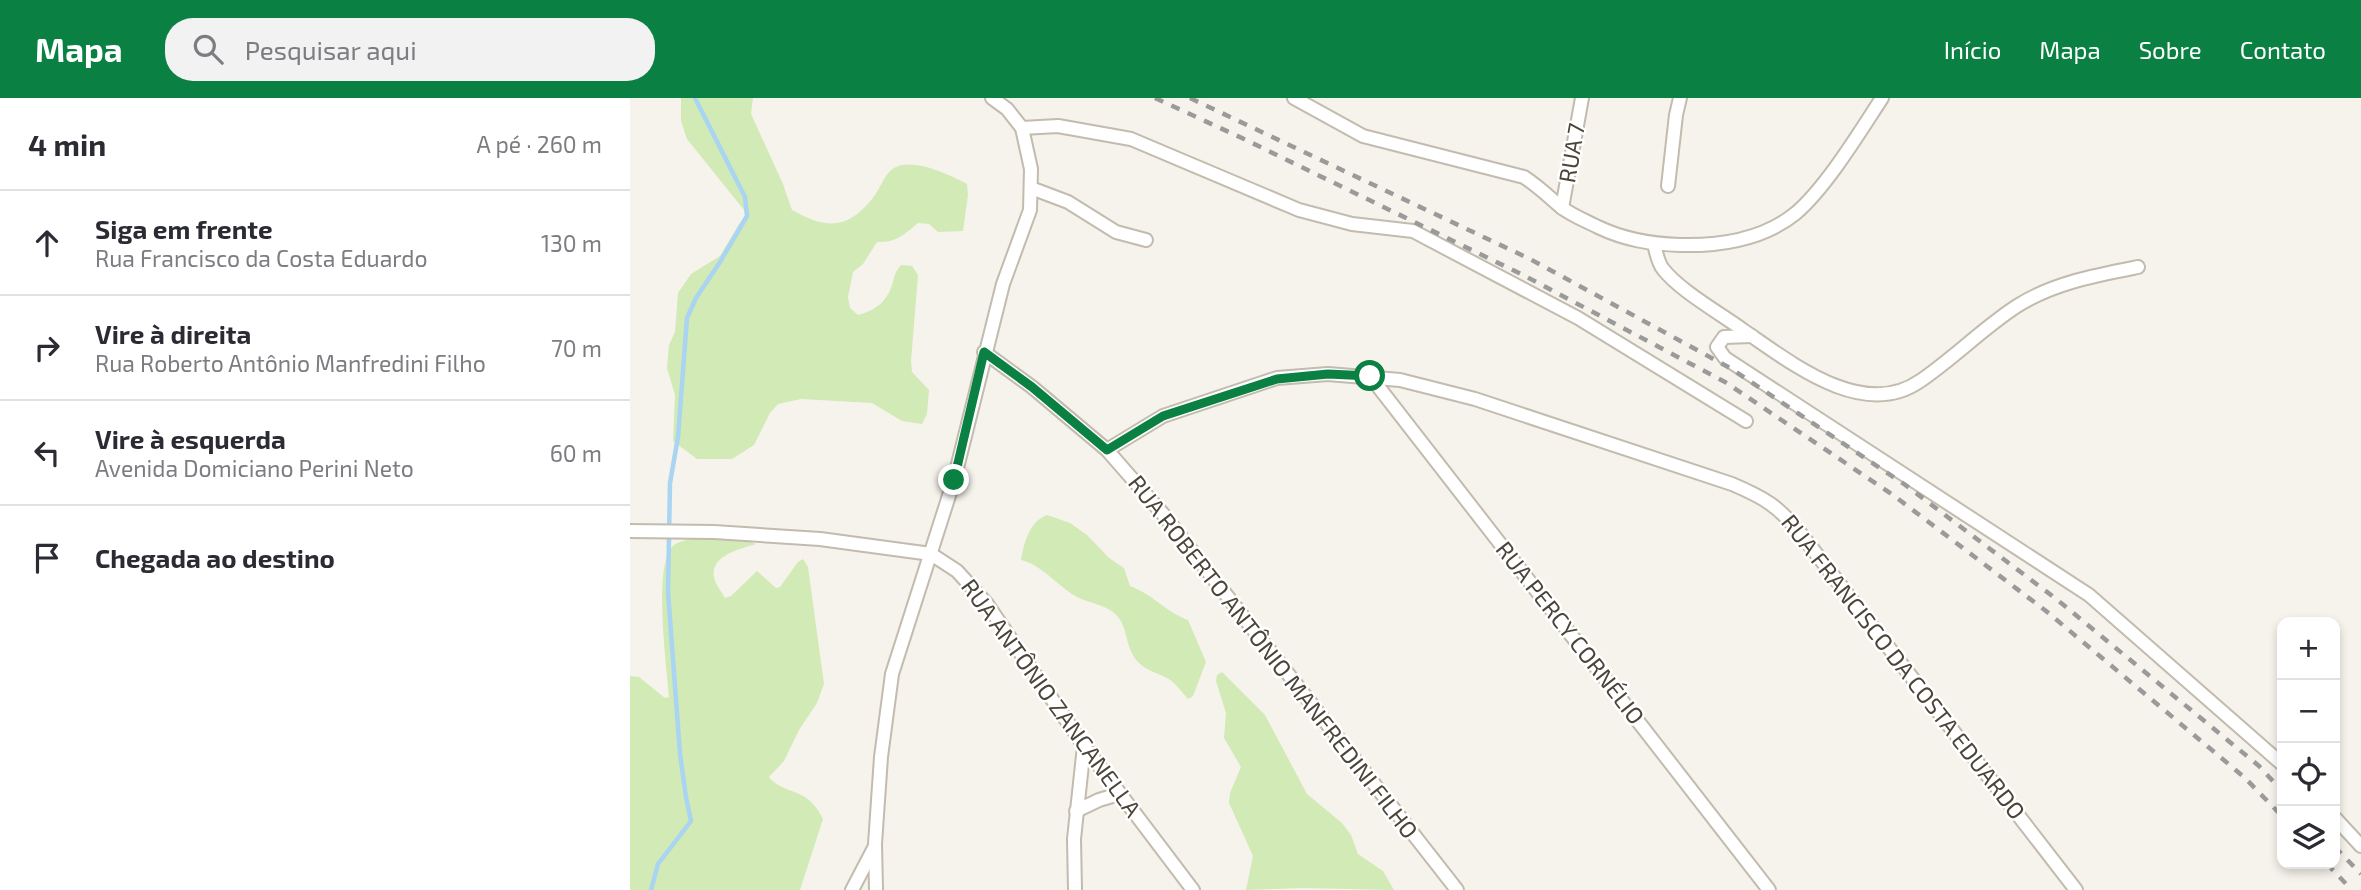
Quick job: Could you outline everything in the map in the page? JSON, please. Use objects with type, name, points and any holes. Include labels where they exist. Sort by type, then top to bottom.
[{"type":"street","points":[[876,890],[875,844],[881,757],[892,674],[954,480],[1003,284],[1030,210],[1031,169],[1022,128],[1007,109],[992,98]]},
{"type":"street","points":[[1294,98],[1363,136],[1524,177],[1545,191],[1562,208],[1627,239],[1654,244],[1713,244],[1738,241],[1772,229],[1796,213],[1815,192],[1882,98]]},
{"type":"street","name":"RUA 7","points":[[1562,208],[1582,98]]},
{"type":"street","points":[[1668,186],[1680,98]]},
{"type":"street","points":[[1022,128],[1058,126],[1130,139],[1299,209],[1352,225],[1413,231],[1578,318],[1746,421]]},
{"type":"street","points":[[1031,188],[1068,202],[1116,232],[1146,240]]},
{"type":"street","points":[[1654,244],[1662,268],[1694,296],[1782,357],[1838,388],[1861,393],[1887,394],[1918,383],[2018,305],[2053,288],[2138,267]]},
{"type":"street","points":[[1752,336],[1724,337],[1717,347],[1725,358],[2089,595],[2277,760]]},
{"type":"street","name":"RUA ROBERTO ANTÔNIO MANFREDINI FILHO","points":[[984,352],[1032,387],[1107,450],[1238,607],[1457,890]]},
{"type":"street","name":"RUA FRANCISCO DA COSTA EDUARDO","points":[[1107,450],[1163,416],[1277,379],[1328,374],[1370,376],[1400,380],[1475,399],[1732,484],[1764,498],[1785,514],[1793,524],[2076,890]]},
{"type":"street","name":"RUA PERCY CORNÉLIO","points":[[1370,376],[1769,890]]},
{"type":"street","name":"RUA ANTÔNIO ZANCANELLA","points":[[630,531],[687,531],[820,539],[930,554],[957,571],[987,604],[1084,746],[1193,890]]},
{"type":"street","points":[[1075,890],[1074,839],[1084,746]]},
{"type":"street","points":[[1076,811],[1119,794]]},
{"type":"street","points":[[2340,823],[2361,846]]},
{"type":"street","points":[[852,890],[875,844]]},
{"type":"green space","points":[[681,98],[753,98],[751,114],[792,210],[815,221],[835,223],[854,216],[872,199],[891,171],[902,165],[931,168],[967,184],[963,231],[938,232],[929,224],[918,223],[899,237],[877,242],[863,264],[853,272],[848,297],[850,308],[858,315],[879,305],[887,296],[901,265],[912,266],[918,275],[911,361],[912,372],[929,390],[927,414],[922,424],[902,421],[872,403],[801,399],[778,404],[770,413],[754,445],[732,459],[697,459],[673,441],[675,395],[667,368],[669,345],[675,332],[678,293],[691,274],[720,256],[739,224],[748,215],[687,139],[681,121]]},
{"type":"green space","points":[[1047,515],[1070,523],[1087,535],[1109,558],[1124,568],[1130,586],[1188,620],[1206,662],[1193,696],[1188,699],[1169,679],[1148,670],[1137,661],[1130,649],[1122,623],[1114,613],[1079,598],[1037,567],[1021,560],[1032,528]]},
{"type":"green space","points":[[706,537],[745,540],[756,544],[728,554],[717,563],[714,577],[725,598],[731,596],[757,571],[776,588],[780,587],[798,562],[803,559],[808,567],[824,684],[817,703],[799,730],[784,761],[769,777],[775,783],[810,801],[823,819],[800,890],[630,890],[630,676],[639,677],[665,698],[669,697],[662,617],[667,555],[678,543]]},
{"type":"green space","points":[[1222,672],[1265,715],[1307,794],[1342,823],[1351,835],[1358,854],[1383,871],[1394,890],[1246,890],[1253,856],[1229,803],[1230,793],[1241,767],[1224,738],[1226,713],[1216,681],[1217,675]]},
{"type":"waterway","points":[[651,890],[658,864],[691,821],[680,754],[668,592],[670,483],[678,437],[687,318],[696,298],[747,216],[745,197],[695,98]]},
{"type":"railway","points":[[1155,98],[1523,275],[1725,382],[1893,495],[2046,611],[2244,777],[2277,811]]},
{"type":"railway","points":[[1190,98],[1530,259],[1730,368],[1904,484],[2055,598],[2259,766],[2277,786]]},
{"type":"railway","points":[[2340,852],[2361,874]]},
{"type":"railway","points":[[2332,869],[2352,890]]},
{"type":"route","points":[[954,480],[984,352],[1032,387],[1107,450],[1163,416],[1277,379],[1328,374],[1370,376]]}]
